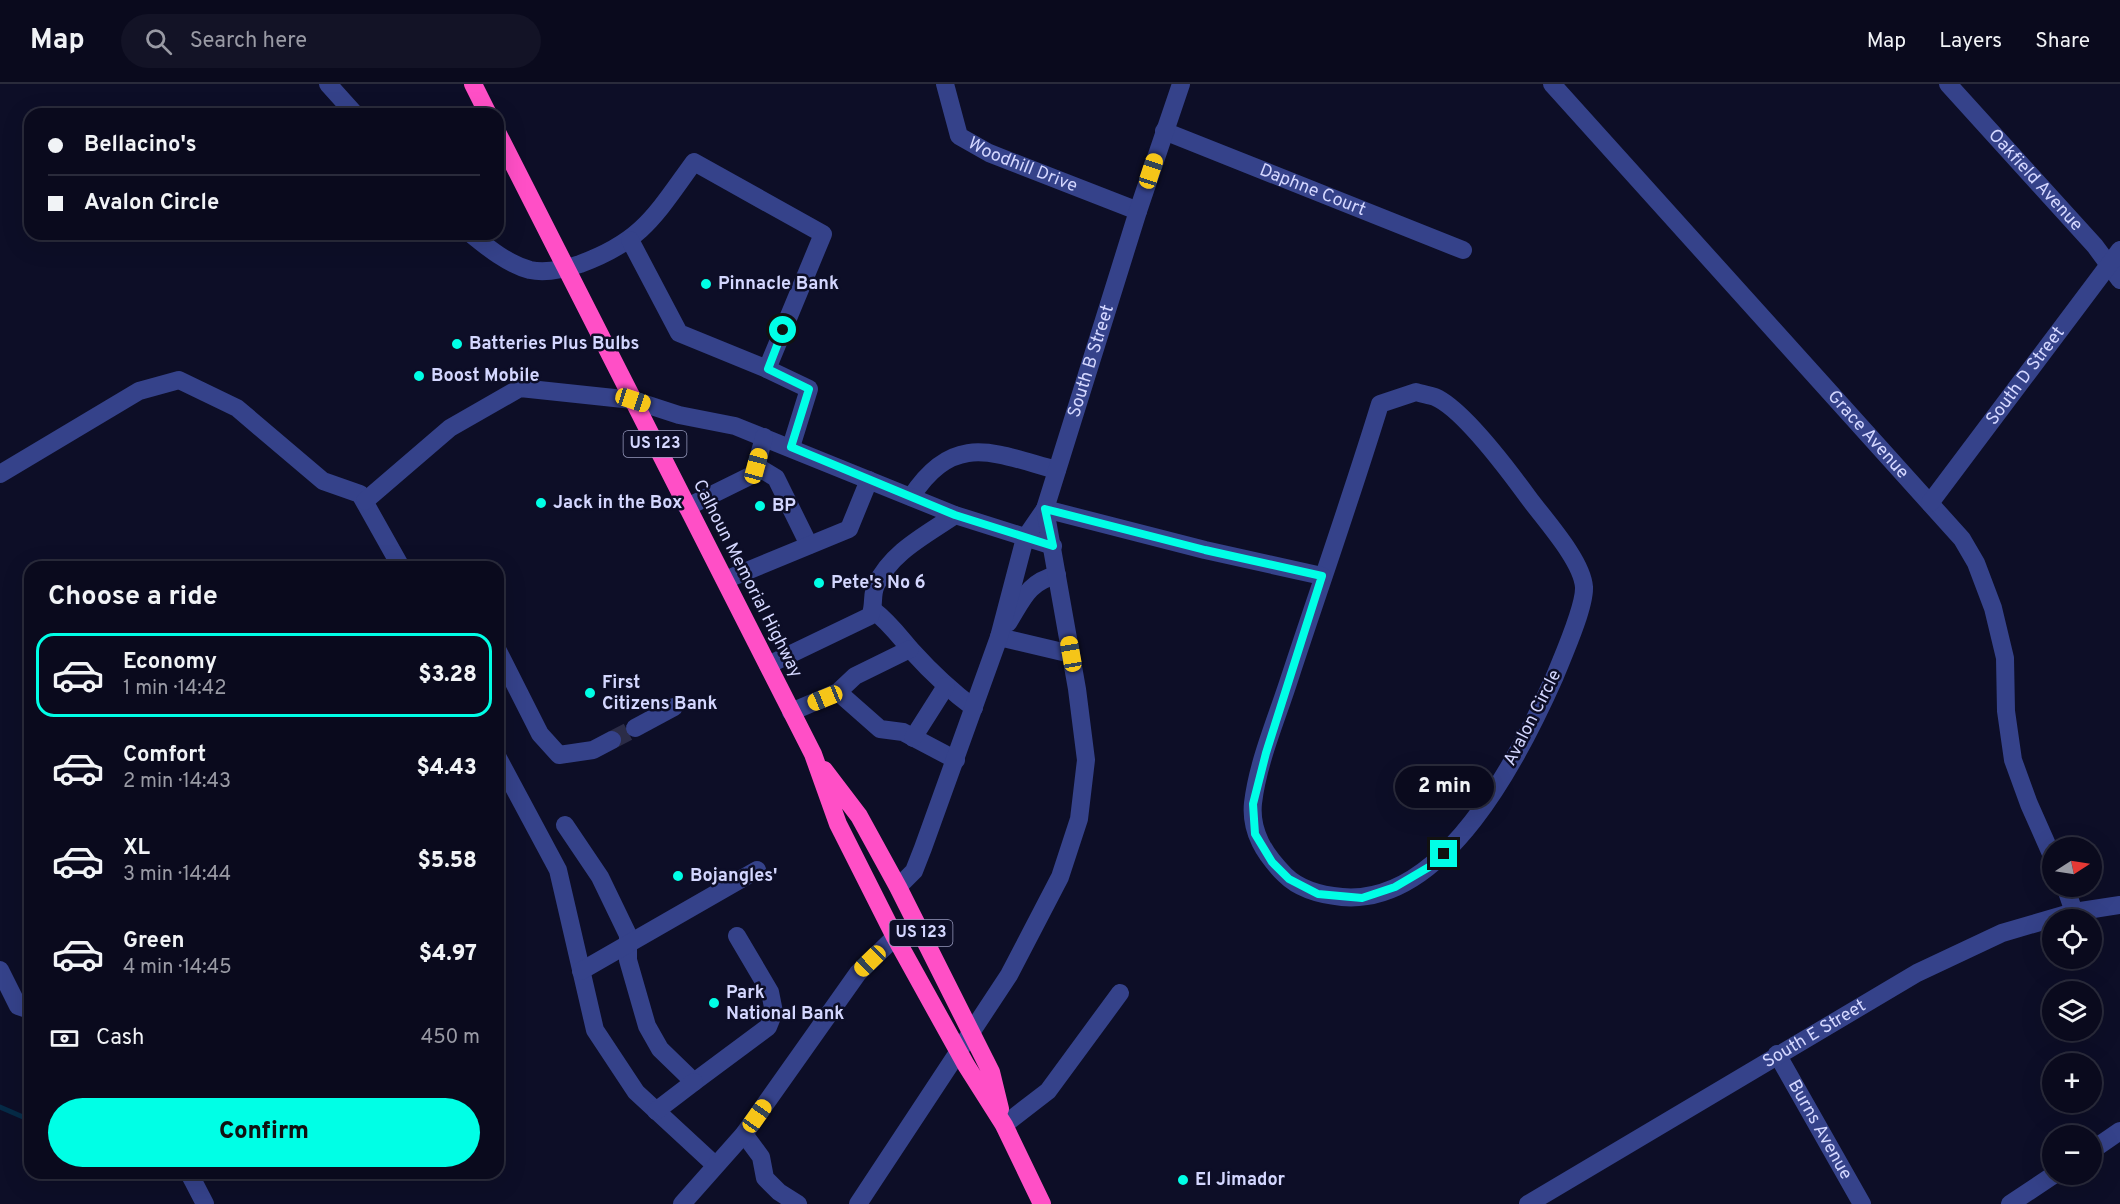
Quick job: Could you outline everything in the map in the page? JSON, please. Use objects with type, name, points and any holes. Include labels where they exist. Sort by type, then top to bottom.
[{"type":"highway","points":[[472,84],[485,108]]},
{"type":"highway","name":"Calhoun Memorial Highway","points":[[504,146],[813,754],[838,824],[895,937],[966,1065],[1004,1125],[1042,1204]]},
{"type":"highway","name":"Calhoun Memorial Highway","points":[[813,754],[859,816],[898,887],[991,1072],[1004,1125]]},
{"type":"street","points":[[328,84],[350,108]]},
{"type":"street","name":"Woodhill Drive","points":[[945,84],[959,136],[989,153],[1138,211]]},
{"type":"street","name":"South B Street","points":[[898,887],[914,871],[999,637],[1025,538],[1045,509],[1138,211],[1181,84]]},
{"type":"street","name":"Grace Avenue","points":[[1552,84],[1962,539],[1976,562],[1993,608],[2005,658],[2006,711],[2013,760],[2044,837]]},
{"type":"street","name":"Oakfield Avenue","points":[[1948,84],[2115,257],[2120,280]]},
{"type":"street","name":"Daphne Court","points":[[1164,131],[1463,250]]},
{"type":"street","points":[[479,240],[509,262],[532,270],[565,269],[611,252],[630,240],[654,217],[694,162],[823,234],[768,369]]},
{"type":"street","points":[[630,240],[679,333],[768,369],[809,389],[791,447]]},
{"type":"street","name":"South D Street","points":[[1930,503],[2115,257]]},
{"type":"street","points":[[0,474],[139,391],[179,380],[237,408],[323,481],[360,494],[398,561]]},
{"type":"street","points":[[365,501],[450,428],[520,388],[633,400],[679,415],[735,426],[955,515],[1053,546]]},
{"type":"street","name":"Avalon Circle","points":[[1416,392],[1437,398],[1457,414],[1503,463],[1565,548],[1577,567],[1584,587],[1571,638],[1544,702],[1494,791],[1458,840],[1429,867],[1395,887],[1362,898],[1318,894],[1289,879],[1272,862],[1255,834],[1253,804],[1266,753],[1322,576],[1380,404],[1416,392]]},
{"type":"street","points":[[687,507],[754,474],[764,437]]},
{"type":"street","points":[[911,497],[924,477],[934,467],[955,454],[968,451],[1022,460],[1057,470]]},
{"type":"street","points":[[756,466],[776,478],[809,545]]},
{"type":"street","points":[[725,580],[849,529],[869,480]]},
{"type":"street","points":[[858,1204],[1009,975],[1060,877],[1079,819],[1086,760],[1071,654],[1045,509],[1205,550],[1322,576]]},
{"type":"street","points":[[768,665],[870,616],[873,610],[874,588],[887,564],[955,515]]},
{"type":"street","name":"South B Street","points":[[999,637],[1027,592],[1040,580],[1058,575]]},
{"type":"street","points":[[873,610],[889,622],[910,649],[946,686],[974,708]]},
{"type":"street","points":[[999,637],[1071,654]]},
{"type":"street","points":[[791,712],[838,692],[855,676],[910,649]]},
{"type":"street","points":[[504,663],[540,734],[559,755],[593,750],[612,740]]},
{"type":"street","points":[[913,738],[946,686]]},
{"type":"street","points":[[838,692],[880,729],[903,732],[956,760]]},
{"type":"street","points":[[635,728],[674,707]]},
{"type":"street","points":[[504,769],[558,870],[595,1030],[636,1092],[715,1165]]},
{"type":"street","points":[[565,825],[594,868],[628,935],[628,960],[647,1026],[656,1041],[694,1082]]},
{"type":"street","points":[[581,971],[757,870]]},
{"type":"street","name":"South E Street","points":[[2094,909],[2120,905]]},
{"type":"street","name":"South E Street","points":[[1528,1204],[1777,1054],[1917,973],[2002,933],[2042,921]]},
{"type":"street","points":[[656,1111],[768,1027],[774,1012],[770,992],[737,936]]},
{"type":"street","points":[[682,1204],[744,1134],[858,973],[895,937]]},
{"type":"street","points":[[0,970],[18,1006],[24,1008]]},
{"type":"street","points":[[1004,1125],[1048,1091],[1120,993]]},
{"type":"street","name":"Burns Avenue","points":[[1777,1054],[1862,1204]]},
{"type":"street","points":[[2102,1143],[2120,1131]]},
{"type":"street","points":[[744,1134],[761,1157],[765,1178],[779,1192],[798,1204]]},
{"type":"street","points":[[192,1179],[206,1204]]},
{"type":"street","points":[[2010,1204],[2042,1183]]},
{"type":"waterway","points":[[0,1107],[24,1117]]},
{"type":"tunnel","points":[[612,740],[635,728]]},
{"type":"place","name":"Pinnacle Bank","points":[[706,284]]},
{"type":"place","name":"Batteries Plus Bulbs","points":[[457,344]]},
{"type":"place","name":"Boost Mobile","points":[[419,376]]},
{"type":"place","name":"Jack in the Box","points":[[541,503]]},
{"type":"place","name":"BP","points":[[760,506]]},
{"type":"place","name":"Pete's No 6","points":[[819,583]]},
{"type":"place","name":"First Citizens Bank","points":[[590,693]]},
{"type":"place","name":"Bojangles'","points":[[678,876]]},
{"type":"place","name":"Park National Bank","points":[[714,1003]]},
{"type":"place","name":"El Jimador","points":[[1183,1180]]},
{"type":"route","points":[[783,330],[768,369],[809,389],[791,447],[955,515],[1053,546],[1045,509],[1205,550],[1322,576],[1266,753],[1253,804],[1255,834],[1272,862],[1289,879],[1318,894],[1362,898],[1395,887],[1429,867],[1444,854]]}]
